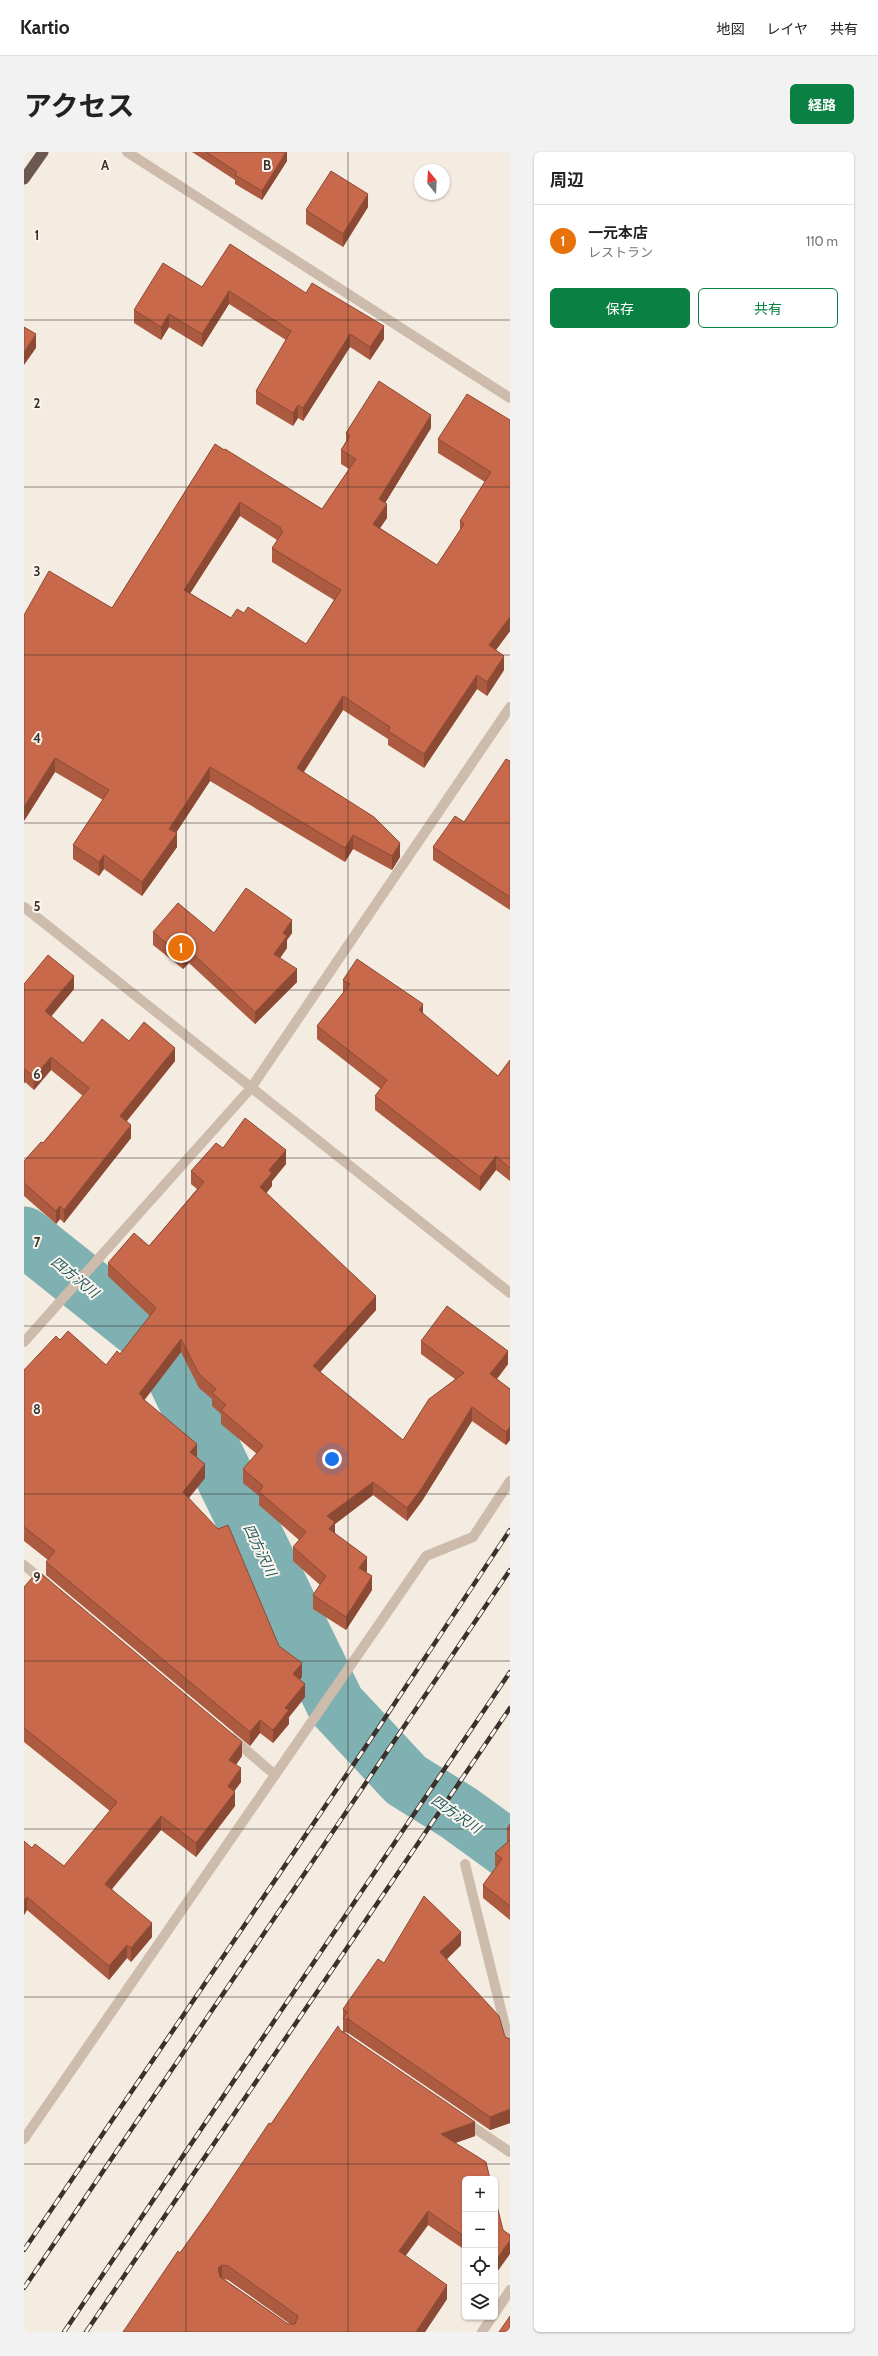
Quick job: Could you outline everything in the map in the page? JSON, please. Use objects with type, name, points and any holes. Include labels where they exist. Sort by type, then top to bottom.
[{"type":"highway","points":[[24,179],[43,152]]},
{"type":"street","points":[[127,152],[510,398]]},
{"type":"street","points":[[24,1342],[251,1088],[510,707]]},
{"type":"street","points":[[24,907],[510,1293]]},
{"type":"street","points":[[24,2139],[274,1774],[426,1556],[473,1537],[510,1481]]},
{"type":"street","points":[[24,1566],[54,1591]]},
{"type":"street","points":[[225,1733],[274,1774]]},
{"type":"street","points":[[465,1864],[510,2046]]},
{"type":"street","points":[[453,2113],[510,2152]]},
{"type":"street","points":[[498,2308],[510,2290]]},
{"type":"street","points":[[482,2332],[490,2320]]},
{"type":"building","points":[[206,152],[286,152],[262,191],[235,175],[237,172]]},
{"type":"building","points":[[331,171],[368,194],[343,234],[306,210]]},
{"type":"building","points":[[230,244],[306,293],[312,283],[384,326],[370,347],[350,334],[303,408],[298,405],[293,413],[256,391],[291,331],[229,291],[202,334],[169,314],[161,327],[134,310],[163,263],[202,287]]},
{"type":"building","points":[[24,327],[36,334],[24,352]]},
{"type":"building","points":[[379,381],[431,415],[379,499],[387,504],[373,524],[437,565],[464,524],[460,521],[491,472],[438,439],[467,394],[510,420],[510,617],[489,645],[504,656],[487,682],[477,675],[424,754],[388,731],[390,727],[343,696],[297,768],[374,817],[400,843],[392,856],[353,835],[345,848],[210,767],[169,829],[177,833],[142,882],[104,855],[99,862],[73,845],[109,790],[55,758],[24,807],[24,615],[49,571],[112,608],[215,444],[322,509],[356,459],[341,450],[350,436],[346,433]],"holes":[[[240,502],[281,528],[280,530],[283,532],[272,548],[341,590],[306,644],[248,607],[244,613],[237,609],[231,618],[184,590]]]},
{"type":"building","points":[[506,759],[510,761],[510,897],[433,847],[455,816],[464,822]]},
{"type":"building","points":[[246,888],[292,920],[283,933],[287,936],[274,954],[297,969],[255,1012],[189,950],[183,957],[153,932],[178,903],[214,933]]},
{"type":"building","points":[[48,955],[74,976],[45,1011],[83,1043],[102,1019],[129,1041],[144,1022],[175,1048],[120,1116],[131,1125],[64,1210],[60,1206],[56,1211],[24,1183],[24,1161],[41,1142],[43,1143],[89,1088],[51,1057],[34,1077],[25,1069],[24,1071],[24,984]]},
{"type":"building","points":[[357,959],[423,1004],[419,1010],[498,1076],[510,1060],[510,1168],[496,1156],[480,1177],[375,1096],[387,1080],[317,1026],[350,984],[343,980]]},
{"type":"building","points":[[245,1118],[286,1150],[269,1170],[272,1173],[260,1187],[376,1296],[313,1366],[403,1440],[429,1399],[464,1373],[421,1341],[447,1306],[508,1351],[490,1374],[510,1389],[510,1427],[506,1432],[472,1407],[422,1488],[407,1508],[373,1482],[327,1516],[335,1522],[329,1529],[367,1557],[359,1568],[372,1576],[346,1617],[313,1595],[326,1576],[293,1547],[306,1532],[259,1492],[263,1486],[243,1469],[263,1446],[221,1410],[226,1405],[212,1393],[216,1389],[199,1374],[181,1339],[139,1394],[197,1444],[190,1452],[205,1464],[183,1492],[218,1529],[228,1525],[279,1646],[302,1663],[293,1674],[305,1684],[285,1708],[289,1710],[273,1730],[260,1720],[250,1732],[46,1562],[55,1551],[24,1527],[24,1370],[56,1336],[60,1340],[68,1331],[106,1365],[117,1351],[120,1354],[156,1308],[108,1263],[134,1233],[149,1246],[204,1182],[191,1171],[216,1143],[223,1148]]},
{"type":"building","points":[[38,1571],[242,1742],[229,1760],[241,1768],[228,1786],[235,1792],[196,1843],[161,1816],[105,1884],[152,1923],[131,1948],[127,1945],[109,1966],[27,1897],[24,1901],[24,1841],[32,1848],[35,1844],[64,1866],[117,1802],[24,1728],[24,1587]]},
{"type":"building","points":[[510,1840],[510,1906],[483,1885],[502,1859],[495,1853]]},
{"type":"building","points":[[424,1896],[461,1932],[440,1952],[499,2016],[505,2037],[510,2039],[510,2109],[490,2117],[348,2019],[343,2019],[347,2012],[343,2009],[378,1959],[384,1963]]},
{"type":"building","points":[[338,2026],[340,2030],[475,2122],[441,2134],[486,2162],[489,2176],[462,2176],[462,2235],[428,2211],[399,2251],[447,2285],[416,2332],[123,2332],[178,2251],[180,2253],[212,2208],[269,2123],[271,2124]],"holes":[[[222,2265],[228,2266],[298,2316],[295,2324],[288,2324],[220,2277],[218,2268]]]},
{"type":"building","points":[[498,2210],[503,2230],[510,2235],[510,2240],[498,2258]]},
{"type":"building","points":[[510,2316],[510,2332],[499,2332]]},
{"type":"waterway","name":"四方沢川","points":[[24,1236],[143,1331],[166,1356],[336,1705],[406,1780],[459,1813],[510,1850]]},
{"type":"railway","points":[[24,2250],[381,1724],[510,1530]]},
{"type":"railway","points":[[24,2288],[510,1570]]},
{"type":"railway","points":[[64,2332],[510,1672]]},
{"type":"railway","points":[[86,2332],[510,1708]]},
{"type":"place","name":"一元本店","points":[[181,948]]}]
